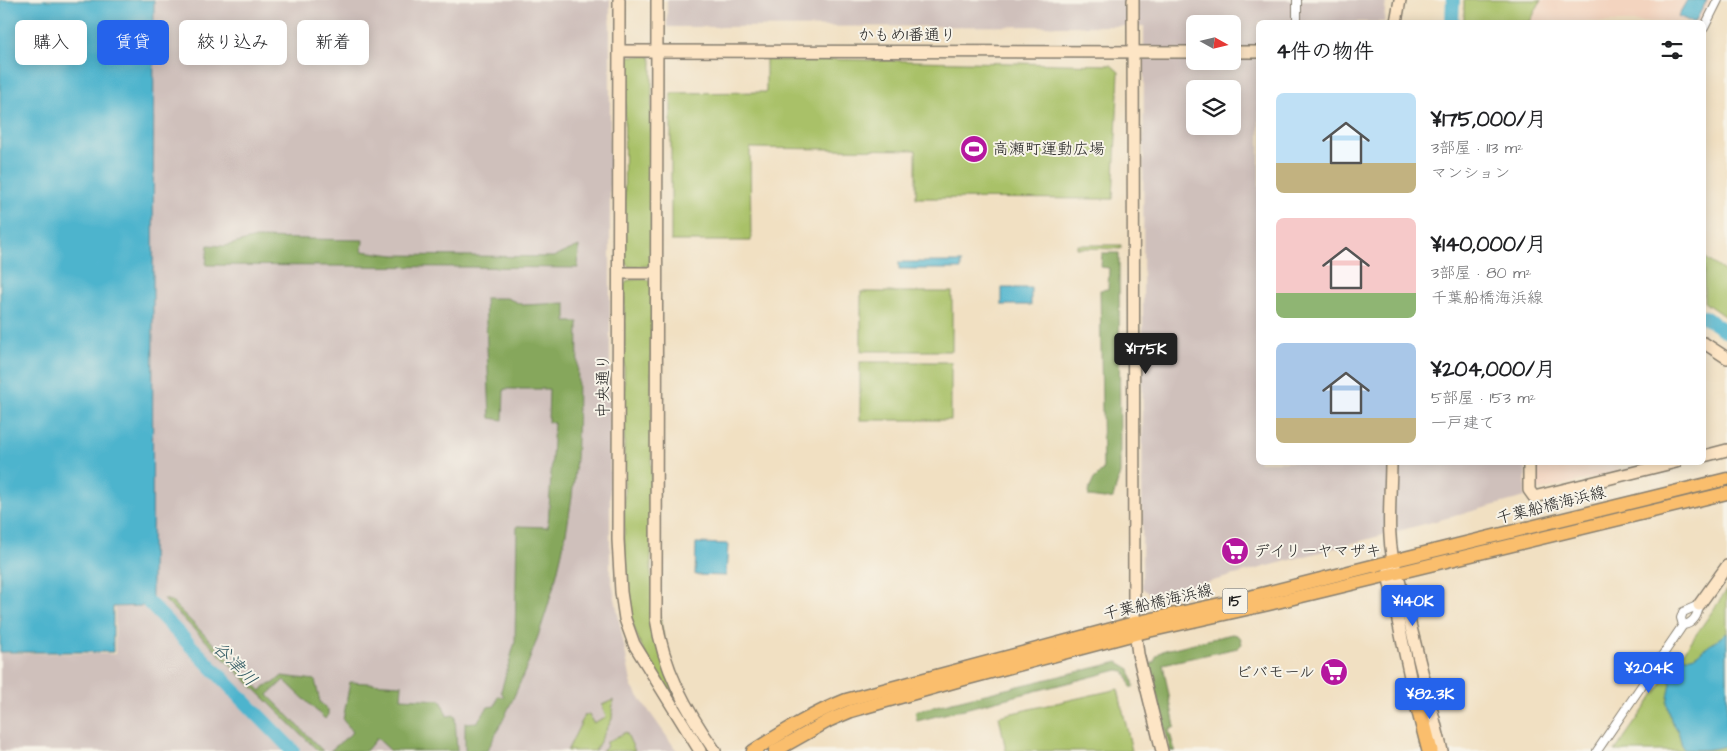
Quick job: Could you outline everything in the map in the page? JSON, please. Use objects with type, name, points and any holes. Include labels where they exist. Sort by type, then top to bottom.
[{"type":"highway","points":[[1415,693],[1430,751]]},
{"type":"main road","name":"千葉船橋海浜線","points":[[1392,569],[1727,479]]},
{"type":"main road","name":"千葉船橋海浜線","points":[[775,751],[830,720],[851,711],[1234,601],[1392,569],[1727,493]]},
{"type":"main road","name":"千葉船橋海浜線","points":[[753,751],[784,731],[826,708],[846,700],[1134,629]]},
{"type":"street","name":"中央通り","points":[[619,0],[618,556],[620,592],[625,619],[634,644],[700,751]]},
{"type":"street","points":[[657,0],[656,618],[662,650],[677,688],[715,751]]},
{"type":"street","points":[[1133,0],[1134,629],[1138,654],[1162,751]]},
{"type":"street","points":[[1296,20],[1297,0]]},
{"type":"street","points":[[1396,20],[1400,0]]},
{"type":"street","points":[[1706,24],[1718,0]]},
{"type":"street","name":"かもめ1番通り","points":[[620,51],[1186,52]]},
{"type":"street","points":[[1241,52],[1256,52]]},
{"type":"street","points":[[620,273],[656,273]]},
{"type":"street","points":[[1706,344],[1727,358]]},
{"type":"street","points":[[1706,455],[1727,450]]},
{"type":"street","points":[[1391,465],[1392,569],[1415,693],[1418,730],[1423,751]]},
{"type":"street","points":[[1529,465],[1529,490],[1534,497],[1664,465]]},
{"type":"street","points":[[1597,751],[1683,625],[1691,622],[1696,616],[1699,605],[1727,566]]},
{"type":"street","points":[[1392,569],[1442,751]]},
{"type":"street","points":[[1683,625],[1681,621],[1683,612],[1699,605]]},
{"type":"shaded area","points":[[153,0],[610,0],[610,572],[632,687],[677,751],[0,751],[0,653],[115,654],[115,608],[151,604],[153,65],[169,65],[169,20],[153,20]]},
{"type":"shaded area","points":[[667,0],[1386,0],[1384,20],[1256,20],[1256,465],[1526,465],[1525,497],[1153,597],[1142,588],[1144,26],[667,27]]},
{"type":"shaded area","points":[[1541,0],[1713,0],[1702,20],[1531,20]]},
{"type":"shaded area","points":[[1535,465],[1619,465],[1619,472],[1541,490],[1535,487]]},
{"type":"green space","points":[[1464,0],[1541,0],[1531,20],[1464,20]]},
{"type":"green space","points":[[625,56],[650,56],[652,62],[650,266],[629,267],[624,261]]},
{"type":"green space","name":"高瀬町運動広場","points":[[766,58],[1111,65],[1119,72],[1113,199],[916,198],[916,150],[750,148],[751,241],[671,241],[671,93],[766,92]]},
{"type":"green space","points":[[256,238],[363,240],[362,251],[394,255],[553,257],[579,246],[578,268],[206,265],[208,245],[225,246]]},
{"type":"green space","points":[[1077,245],[1121,245],[1121,249],[1077,248]]},
{"type":"green space","points":[[1102,253],[1119,253],[1120,473],[1113,498],[1104,499],[1089,497],[1088,492],[1094,479],[1103,470],[1100,290],[1108,289],[1109,268],[1101,267]]},
{"type":"green space","points":[[1706,258],[1727,273],[1727,318],[1706,303]]},
{"type":"green space","points":[[646,279],[650,281],[652,288],[651,573],[674,691],[684,717],[644,652],[636,634],[630,615],[624,567],[624,285],[628,280]]},
{"type":"green space","points":[[861,292],[952,292],[952,351],[861,351]]},
{"type":"green space","points":[[485,298],[507,298],[523,305],[566,303],[566,322],[578,322],[577,442],[566,535],[547,610],[535,646],[505,717],[487,751],[465,751],[465,723],[477,722],[488,707],[495,706],[498,696],[504,697],[501,691],[515,642],[517,526],[548,527],[554,423],[548,422],[549,389],[504,389],[503,420],[490,418]]},
{"type":"green space","points":[[860,362],[951,362],[951,420],[860,420]]},
{"type":"green space","points":[[1727,590],[1727,751],[1615,751]]},
{"type":"green space","points":[[163,599],[171,601],[261,691],[265,686],[274,683],[282,676],[315,680],[320,702],[328,710],[328,715],[325,719],[284,680],[268,695],[323,751],[318,751]]},
{"type":"green space","points":[[1232,634],[1237,635],[1241,639],[1242,644],[1238,648],[1163,664],[1175,727],[1169,730],[1175,751],[1170,751],[1150,665],[1158,654],[1165,650]]},
{"type":"green space","points":[[1118,662],[1130,669],[1134,686],[1131,688],[1128,677],[1123,671],[1118,670],[917,721],[915,711]]},
{"type":"green space","points":[[350,682],[402,685],[401,698],[441,700],[447,716],[455,715],[457,751],[391,751],[377,738],[366,751],[330,751],[353,732],[343,720]]},
{"type":"green space","points":[[1118,689],[1132,751],[1006,751],[999,716]]},
{"type":"green space","points":[[613,700],[612,719],[595,751],[567,751],[585,715],[589,715],[593,723],[606,717],[602,705]]},
{"type":"green space","points":[[626,732],[635,751],[602,751],[606,748],[607,742]]},
{"type":"water","points":[[0,0],[154,0],[154,20],[97,20],[97,65],[154,65],[152,600],[143,606],[113,607],[113,652],[0,652]]},
{"type":"water","points":[[1687,0],[1707,0],[1696,20],[1687,20],[1678,16]]},
{"type":"water","points":[[899,262],[961,262],[961,269],[899,269]]},
{"type":"water","points":[[1002,288],[1031,288],[1031,305],[1002,305]]},
{"type":"water","points":[[696,543],[728,544],[726,576],[695,575]]},
{"type":"water","points":[[1727,633],[1727,745],[1705,750],[1683,749],[1678,731],[1671,720],[1667,703],[1671,683],[1668,680],[1684,656],[1694,656]]},
{"type":"waterway","points":[[1452,20],[1453,0]]},
{"type":"waterway","points":[[1706,318],[1727,332]]},
{"type":"waterway","name":"谷津川","points":[[149,603],[293,751]]},
{"type":"place","name":"高瀬町運動広場","points":[[974,149]]},
{"type":"place","name":"デイリーヤマザキ","points":[[1235,551]]},
{"type":"place","name":"ビバモール","points":[[1334,672]]}]
